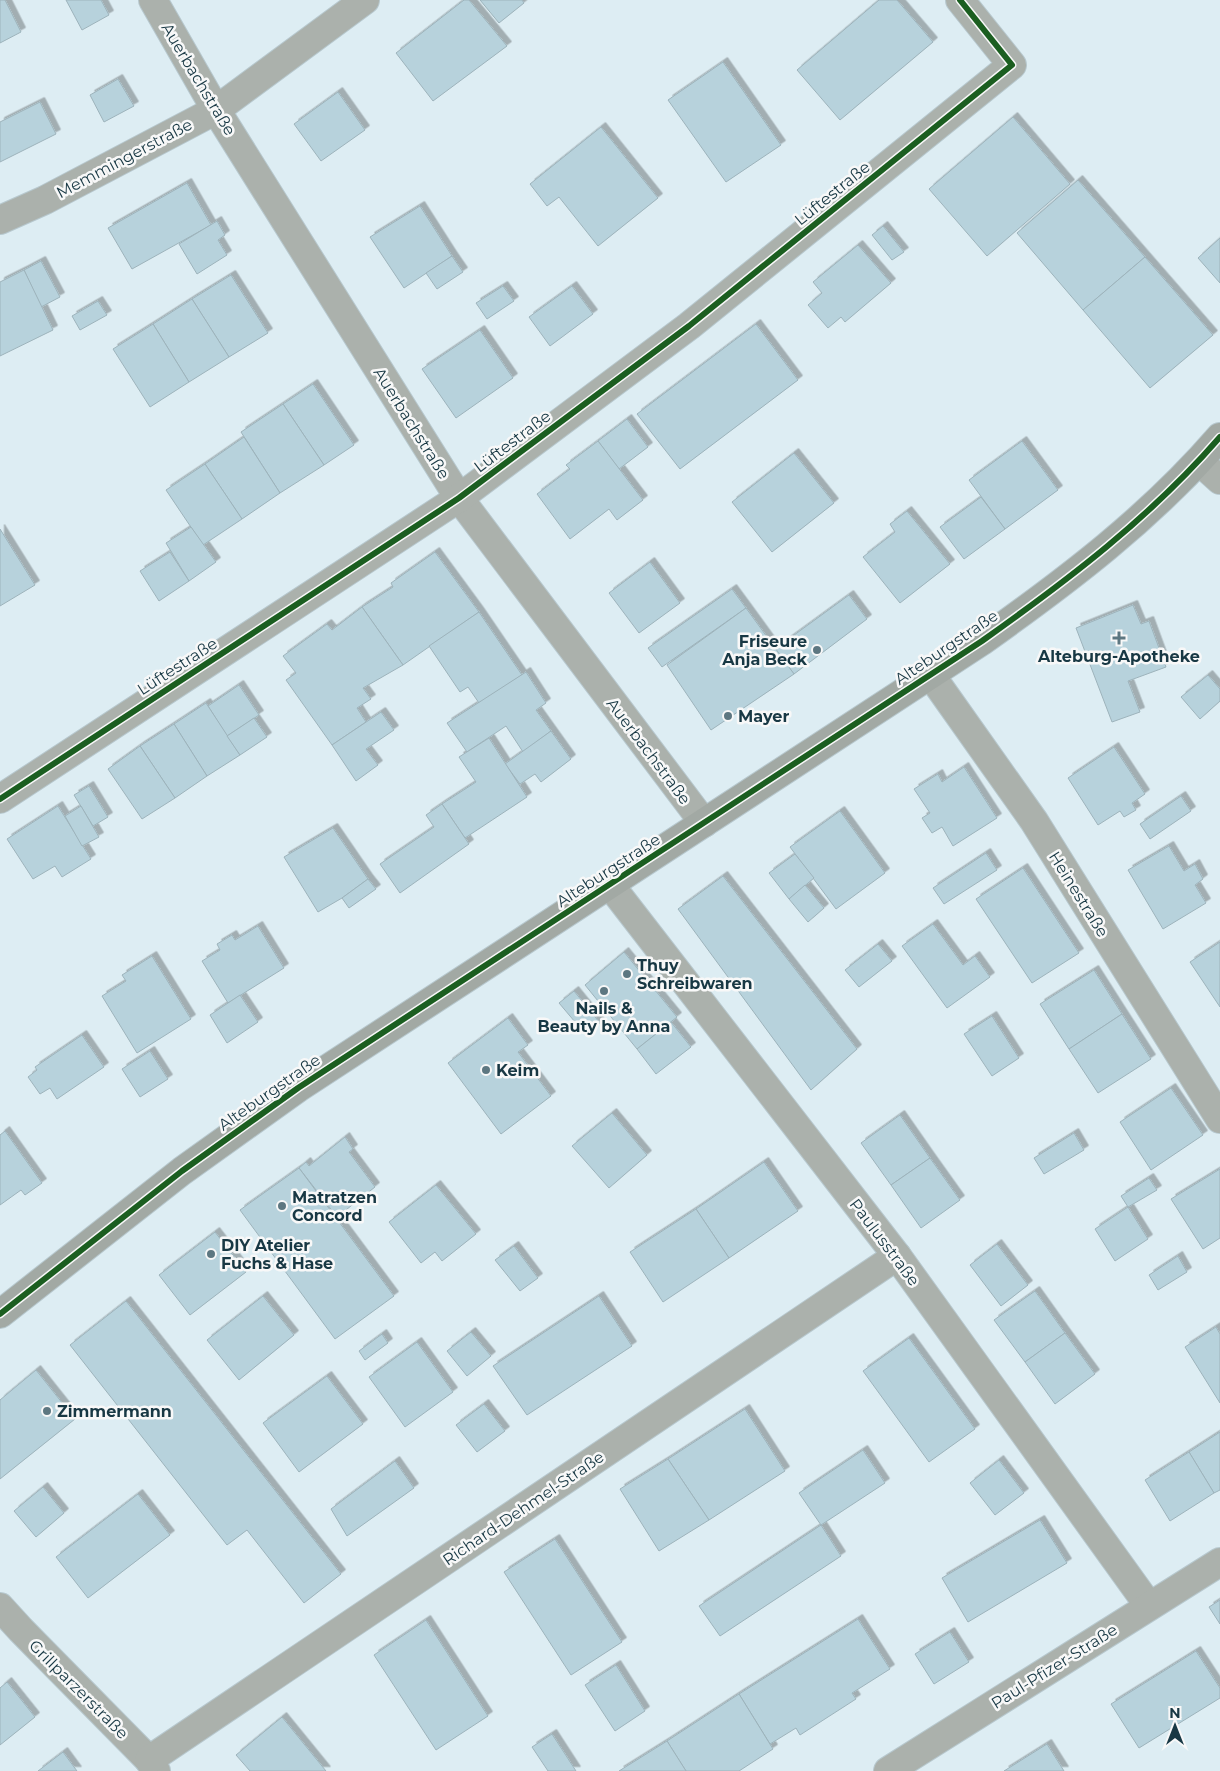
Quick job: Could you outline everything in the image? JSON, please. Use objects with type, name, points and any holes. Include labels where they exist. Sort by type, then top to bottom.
[{"type":"main road","name":"Alteburgstraße","points":[[0,1314],[182,1171],[298,1088],[982,641],[1076,573],[1150,510],[1220,437]]},
{"type":"street","name":"Auerbachstraße","points":[[152,0],[216,110],[459,498],[704,823]]},
{"type":"street","name":"Memmingerstraße","points":[[0,220],[45,200],[216,110],[366,0]]},
{"type":"street","name":"Lüftestraße","points":[[0,799],[459,498],[689,326],[1012,65],[960,0]]},
{"type":"street","points":[[1199,461],[1220,480]]},
{"type":"street","name":"Heinestraße","points":[[930,674],[1034,821],[1220,1119]]},
{"type":"street","name":"Paulusstraße","points":[[610,885],[897,1256],[1150,1606]]},
{"type":"street","name":"Richard-Dehmel-Straße","points":[[153,1766],[897,1256]]},
{"type":"street","name":"Paul-Pfizer-Straße","points":[[888,1771],[1220,1562]]},
{"type":"street","name":"Grillparzerstraße","points":[[0,1607],[153,1766]]},
{"type":"building","points":[[0,0],[5,0],[21,32],[0,43]]},
{"type":"building","points":[[66,0],[101,0],[109,15],[82,30]]},
{"type":"building","points":[[464,0],[469,0],[507,46],[433,101],[396,53]]},
{"type":"building","points":[[480,0],[522,0],[524,3],[499,23]]},
{"type":"building","points":[[879,0],[897,0],[933,42],[840,120],[797,70]]},
{"type":"building","points":[[723,62],[781,145],[726,182],[668,100]]},
{"type":"building","points":[[118,79],[134,106],[104,122],[90,95]]},
{"type":"building","points":[[338,92],[365,130],[321,161],[294,124]]},
{"type":"building","points":[[40,102],[56,134],[0,162],[0,122]]},
{"type":"building","points":[[1013,117],[1070,184],[987,256],[929,189]]},
{"type":"building","points":[[601,127],[658,198],[598,246],[559,197],[547,206],[530,184]]},
{"type":"building","points":[[1078,180],[1145,257],[1083,310],[1017,233]]},
{"type":"building","points":[[187,183],[211,225],[132,269],[108,228]]},
{"type":"building","points":[[420,206],[452,256],[404,288],[370,237]]},
{"type":"building","points":[[217,221],[225,235],[218,240],[227,255],[197,274],[179,244]]},
{"type":"building","points":[[883,226],[904,252],[892,260],[872,235]]},
{"type":"building","points":[[1220,238],[1220,283],[1198,258]]},
{"type":"building","points":[[858,245],[891,283],[845,322],[841,317],[828,328],[808,305],[822,293],[813,282]]},
{"type":"building","points":[[452,256],[463,272],[437,289],[426,273]]},
{"type":"building","points":[[1145,257],[1213,335],[1150,388],[1083,310]]},
{"type":"building","points":[[41,261],[60,297],[41,307],[24,270]]},
{"type":"building","points":[[24,270],[53,330],[0,356],[0,282]]},
{"type":"building","points":[[231,275],[268,333],[229,357],[192,299]]},
{"type":"building","points":[[503,286],[514,301],[487,319],[476,303]]},
{"type":"building","points":[[572,286],[593,314],[550,346],[529,317]]},
{"type":"building","points":[[192,299],[229,357],[189,382],[153,324]]},
{"type":"building","points":[[98,301],[107,315],[80,330],[72,316]]},
{"type":"building","points":[[153,324],[189,382],[150,407],[113,349]]},
{"type":"building","points":[[756,324],[798,380],[680,469],[637,414]]},
{"type":"building","points":[[480,330],[513,378],[456,418],[422,369]]},
{"type":"building","points":[[313,384],[354,445],[324,465],[283,404]]},
{"type":"building","points":[[283,404],[324,465],[280,493],[241,432]]},
{"type":"building","points":[[627,419],[648,447],[619,469],[598,441]]},
{"type":"building","points":[[244,437],[280,493],[242,519],[205,464]]},
{"type":"building","points":[[598,441],[643,500],[617,520],[609,509],[570,539],[537,494],[570,469],[566,465]]},
{"type":"building","points":[[1022,441],[1058,490],[1005,529],[969,480]]},
{"type":"building","points":[[794,453],[834,503],[772,552],[732,502]]},
{"type":"building","points":[[205,464],[242,519],[203,545],[166,490]]},
{"type":"building","points":[[981,497],[1005,529],[964,559],[940,527]]},
{"type":"building","points":[[907,511],[950,564],[900,603],[863,557],[895,532],[890,524]]},
{"type":"building","points":[[191,527],[216,562],[189,581],[166,543]]},
{"type":"building","points":[[0,529],[35,585],[0,606]]},
{"type":"building","points":[[170,552],[189,581],[159,601],[140,571]]},
{"type":"building","points":[[435,552],[479,612],[403,665],[362,607],[393,587],[391,583]]},
{"type":"building","points":[[650,562],[680,603],[639,633],[609,593]]},
{"type":"building","points":[[732,589],[746,608],[662,667],[648,648]]},
{"type":"building","points":[[849,595],[867,619],[794,674],[775,649]]},
{"type":"building","points":[[1133,605],[1141,624],[1149,621],[1166,667],[1128,681],[1140,712],[1112,722],[1076,628]]},
{"type":"building","points":[[362,607],[403,665],[363,688],[371,699],[357,708],[366,722],[332,745],[286,680],[296,673],[283,656],[327,624],[332,630]]},
{"type":"building","points":[[746,608],[794,674],[711,730],[667,665]]},
{"type":"building","points":[[479,612],[522,675],[479,703],[468,687],[460,692],[429,646]]},
{"type":"building","points":[[526,672],[546,703],[536,710],[551,731],[523,752],[506,726],[467,752],[447,723]]},
{"type":"building","points":[[1208,675],[1220,689],[1220,701],[1200,719],[1181,697]]},
{"type":"building","points":[[239,685],[259,715],[227,736],[208,706]]},
{"type":"building","points":[[206,703],[240,755],[207,776],[174,724]]},
{"type":"building","points":[[381,712],[394,730],[366,749],[378,765],[356,781],[332,745]]},
{"type":"building","points":[[254,718],[267,737],[240,755],[227,736]]},
{"type":"building","points":[[174,724],[207,776],[175,798],[140,746]]},
{"type":"building","points":[[551,731],[571,759],[541,782],[535,774],[520,784],[505,764]]},
{"type":"building","points":[[489,738],[527,797],[465,838],[442,804],[476,782],[459,757]]},
{"type":"building","points":[[140,746],[175,798],[142,819],[108,769]]},
{"type":"building","points":[[1114,747],[1145,794],[1132,803],[1136,810],[1124,817],[1120,811],[1098,825],[1068,778]]},
{"type":"building","points":[[964,767],[997,818],[953,846],[942,827],[932,833],[922,818],[930,813],[914,789],[938,774],[942,782]]},
{"type":"building","points":[[89,786],[108,817],[93,826],[74,795]]},
{"type":"building","points":[[1181,796],[1191,811],[1150,839],[1140,824]]},
{"type":"building","points":[[442,804],[469,844],[400,893],[380,864],[434,827],[426,815]]},
{"type":"building","points":[[58,806],[91,859],[62,877],[55,866],[33,879],[7,839]]},
{"type":"building","points":[[81,806],[99,837],[82,846],[65,816]]},
{"type":"building","points":[[840,811],[885,873],[836,909],[790,847]]},
{"type":"building","points":[[333,828],[368,879],[342,898],[318,912],[284,857]]},
{"type":"building","points":[[1169,846],[1184,871],[1195,864],[1203,879],[1195,885],[1206,903],[1163,929],[1128,870]]},
{"type":"building","points":[[986,853],[997,870],[944,904],[933,888]]},
{"type":"building","points":[[795,854],[814,878],[789,899],[769,873]]},
{"type":"building","points":[[1023,868],[1079,953],[1032,983],[976,899]]},
{"type":"building","points":[[723,876],[857,1049],[811,1090],[678,909]]},
{"type":"building","points":[[368,879],[376,889],[349,908],[342,898]]},
{"type":"building","points":[[805,885],[824,908],[808,922],[789,899]]},
{"type":"building","points":[[933,924],[963,965],[975,956],[990,977],[947,1008],[902,946]]},
{"type":"building","points":[[258,926],[284,968],[228,1003],[202,961],[220,950],[217,944],[232,935],[235,940]]},
{"type":"building","points":[[1220,942],[1220,1007],[1190,962]]},
{"type":"building","points":[[878,944],[892,961],[859,987],[845,970]]},
{"type":"building","points":[[624,952],[677,1017],[637,1049],[585,985]]},
{"type":"building","points":[[152,956],[191,1019],[137,1053],[102,996],[126,981],[122,975]]},
{"type":"building","points":[[1094,970],[1122,1014],[1069,1049],[1040,1004]]},
{"type":"building","points":[[574,991],[600,1023],[586,1035],[559,1003]]},
{"type":"building","points":[[240,995],[258,1022],[227,1043],[210,1015]]},
{"type":"building","points":[[1122,1014],[1151,1059],[1098,1093],[1069,1049]]},
{"type":"building","points":[[992,1016],[1019,1058],[992,1076],[964,1034]]},
{"type":"building","points":[[508,1018],[528,1045],[518,1052],[551,1096],[501,1134],[448,1063]]},
{"type":"building","points":[[671,1022],[691,1047],[656,1074],[637,1049]]},
{"type":"building","points":[[82,1035],[104,1067],[57,1099],[50,1088],[40,1094],[28,1077],[37,1070],[35,1067]]},
{"type":"building","points":[[150,1051],[168,1079],[140,1097],[122,1069]]},
{"type":"building","points":[[1171,1088],[1203,1135],[1151,1170],[1120,1122]]},
{"type":"building","points":[[612,1113],[647,1155],[609,1188],[572,1146]]},
{"type":"building","points":[[900,1115],[930,1158],[891,1185],[861,1143]]},
{"type":"building","points":[[5,1131],[42,1183],[25,1195],[21,1190],[0,1205],[0,1135]]},
{"type":"building","points":[[1074,1133],[1084,1150],[1044,1174],[1034,1158]]},
{"type":"building","points":[[345,1137],[353,1149],[349,1152],[375,1187],[337,1217],[299,1168],[306,1162],[309,1166]]},
{"type":"building","points":[[930,1158],[960,1200],[921,1228],[891,1185]]},
{"type":"building","points":[[764,1162],[798,1211],[729,1258],[696,1209]]},
{"type":"building","points":[[299,1168],[394,1296],[335,1339],[240,1210]]},
{"type":"building","points":[[1220,1169],[1220,1238],[1203,1249],[1171,1199]]},
{"type":"building","points":[[1149,1178],[1157,1190],[1128,1207],[1121,1196]]},
{"type":"building","points":[[436,1185],[476,1234],[442,1261],[435,1252],[421,1263],[389,1222]]},
{"type":"building","points":[[1128,1207],[1148,1239],[1115,1261],[1095,1229]]},
{"type":"building","points":[[696,1209],[729,1258],[663,1302],[630,1252]]},
{"type":"building","points":[[215,1232],[246,1272],[190,1315],[159,1275]]},
{"type":"building","points":[[997,1244],[1028,1285],[1001,1306],[970,1265]]},
{"type":"building","points":[[514,1246],[538,1278],[520,1291],[495,1260]]},
{"type":"building","points":[[1178,1256],[1187,1272],[1158,1290],[1149,1275]]},
{"type":"building","points":[[1035,1291],[1065,1333],[1025,1362],[994,1320]]},
{"type":"building","points":[[263,1296],[294,1335],[239,1380],[207,1340]]},
{"type":"building","points":[[599,1296],[632,1346],[527,1415],[493,1366]]},
{"type":"building","points":[[126,1301],[341,1574],[304,1603],[247,1530],[227,1545],[70,1345]]},
{"type":"building","points":[[1216,1327],[1220,1334],[1220,1403],[1185,1347]]},
{"type":"building","points":[[471,1332],[491,1356],[467,1376],[447,1351]]},
{"type":"building","points":[[1065,1333],[1095,1374],[1055,1404],[1025,1362]]},
{"type":"building","points":[[382,1334],[388,1343],[365,1360],[359,1351]]},
{"type":"building","points":[[909,1338],[975,1429],[929,1462],[863,1371]]},
{"type":"building","points":[[417,1342],[453,1392],[405,1427],[369,1377]]},
{"type":"building","points":[[36,1370],[75,1419],[0,1479],[0,1400]]},
{"type":"building","points":[[327,1376],[363,1424],[299,1472],[263,1423]]},
{"type":"building","points":[[484,1404],[505,1431],[477,1452],[456,1425]]},
{"type":"building","points":[[745,1409],[785,1471],[709,1520],[668,1459]]},
{"type":"building","points":[[1220,1432],[1220,1490],[1214,1493],[1189,1452]]},
{"type":"building","points":[[863,1450],[885,1483],[821,1525],[799,1493]]},
{"type":"building","points":[[1189,1452],[1214,1493],[1170,1521],[1145,1480]]},
{"type":"building","points":[[668,1459],[709,1520],[659,1551],[620,1489]]},
{"type":"building","points":[[999,1460],[1024,1493],[995,1515],[970,1483]]},
{"type":"building","points":[[395,1461],[414,1488],[347,1536],[331,1509]]},
{"type":"building","points":[[43,1487],[64,1513],[36,1537],[14,1511]]},
{"type":"building","points":[[138,1494],[170,1535],[88,1598],[56,1557]]},
{"type":"building","points":[[1040,1520],[1067,1563],[968,1622],[942,1578]]},
{"type":"building","points":[[821,1525],[841,1556],[720,1636],[699,1606]]},
{"type":"building","points":[[555,1539],[622,1642],[571,1675],[504,1572]]},
{"type":"building","points":[[1220,1600],[1220,1624],[1209,1607]]},
{"type":"building","points":[[858,1619],[890,1669],[852,1693],[856,1699],[800,1735],[796,1728],[770,1744],[739,1694]]},
{"type":"building","points":[[426,1620],[488,1716],[436,1750],[374,1655]]},
{"type":"building","points":[[950,1632],[969,1662],[934,1684],[915,1654]]},
{"type":"building","points":[[1196,1651],[1220,1688],[1220,1698],[1139,1748],[1111,1704]]},
{"type":"building","points":[[616,1665],[645,1711],[615,1731],[585,1685]]},
{"type":"building","points":[[7,1682],[35,1717],[0,1745],[0,1688]]},
{"type":"building","points":[[739,1694],[773,1749],[739,1771],[686,1771],[667,1741]]},
{"type":"building","points":[[282,1717],[326,1771],[250,1771],[236,1755]]},
{"type":"building","points":[[552,1734],[576,1771],[548,1771],[532,1747]]},
{"type":"building","points":[[667,1741],[686,1771],[619,1771]]},
{"type":"building","points":[[1047,1744],[1064,1771],[1004,1771]]},
{"type":"building","points":[[63,1752],[77,1771],[38,1771]]},
{"type":"cycle path","points":[[0,799],[459,498],[689,326],[1012,65],[960,0]]},
{"type":"cycle path","points":[[0,1314],[182,1171],[298,1088],[982,641],[1046,595],[1137,521],[1193,467],[1220,437]]},
{"type":"place","name":"Alteburg-Apotheke","points":[[1119,638]]},
{"type":"place","name":"Friseure Anja Beck","points":[[817,650]]},
{"type":"place","name":"Mayer","points":[[728,716]]},
{"type":"place","name":"Thuy Schreibwaren","points":[[627,974]]},
{"type":"place","name":"Nails & Beauty by Anna","points":[[604,991]]},
{"type":"place","name":"Keim","points":[[486,1070]]},
{"type":"place","name":"Matratzen Concord","points":[[282,1206]]},
{"type":"place","name":"DIY Atelier Fuchs & Hase","points":[[211,1254]]},
{"type":"place","name":"Zimmermann","points":[[47,1411]]}]
